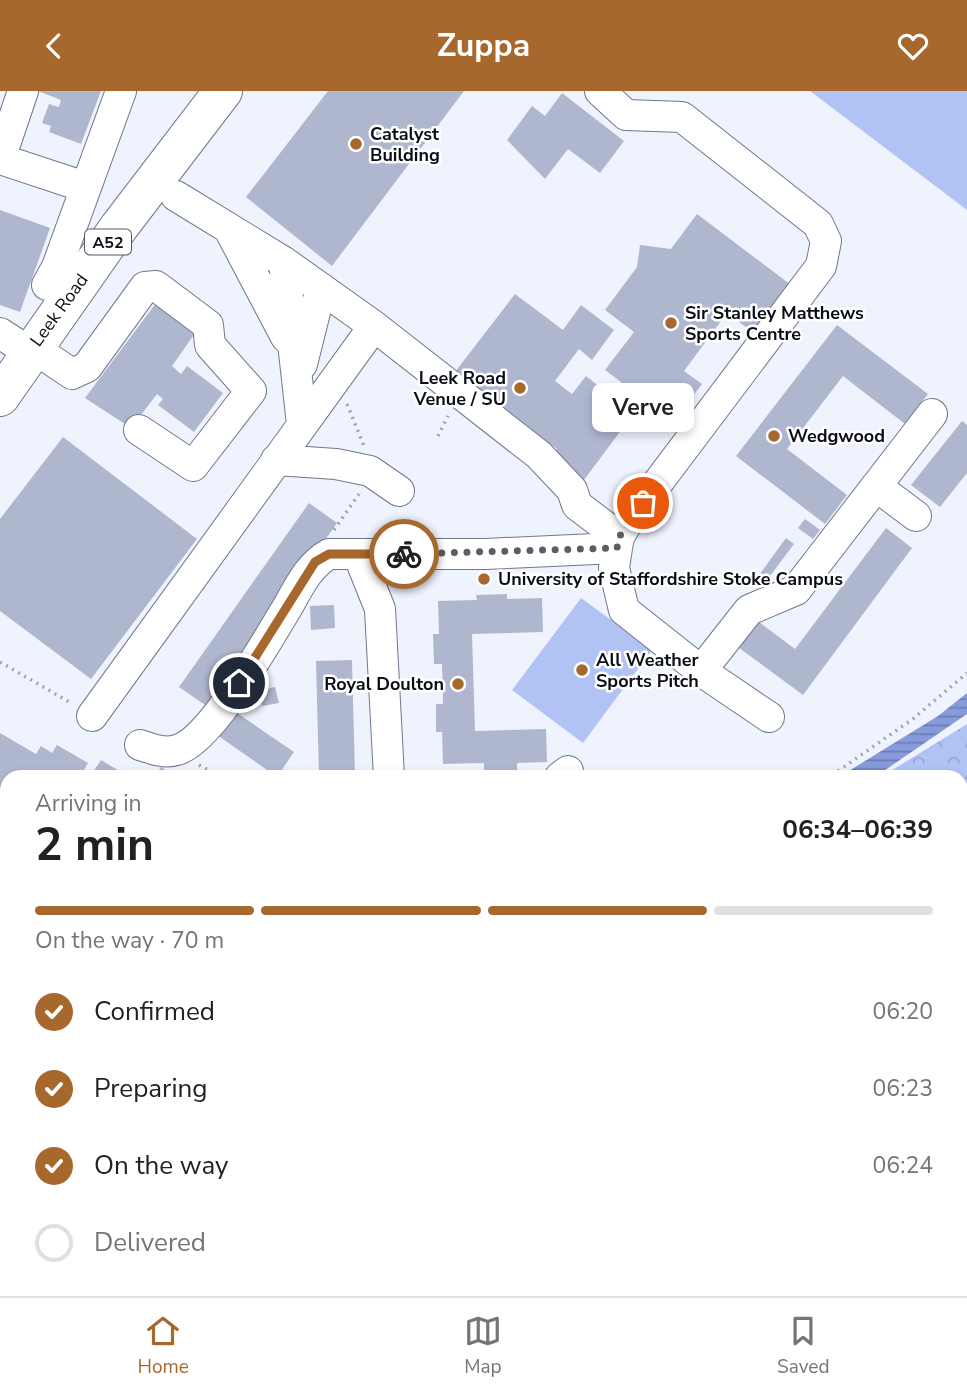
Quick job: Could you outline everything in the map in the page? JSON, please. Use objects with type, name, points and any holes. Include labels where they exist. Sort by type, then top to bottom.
[{"type":"highway","name":"Leek Road","points":[[0,397],[20,344],[223,91]]},
{"type":"street","points":[[23,91],[0,159],[85,187]]},
{"type":"street","points":[[47,285],[57,267],[121,91]]},
{"type":"street","points":[[600,91],[626,115],[682,117],[818,223],[826,241],[821,266],[618,543],[614,568],[624,610],[701,671],[769,717]]},
{"type":"street","points":[[176,196],[284,262],[374,326],[539,456],[572,489],[577,505],[618,543]]},
{"type":"street","points":[[229,228],[296,367]]},
{"type":"street","points":[[284,262],[302,424]]},
{"type":"street","points":[[20,344],[72,374],[87,367],[145,287],[156,286],[208,325],[210,345],[251,391],[193,466],[139,430]]},
{"type":"street","points":[[296,367],[321,288]]},
{"type":"street","points":[[92,716],[374,326]]},
{"type":"street","points":[[701,671],[749,610],[796,590],[932,414]]},
{"type":"street","points":[[276,460],[336,464],[371,472],[399,491]]},
{"type":"street","points":[[876,486],[916,516]]},
{"type":"street","points":[[140,745],[167,751],[177,750],[198,739],[265,644],[315,562],[329,554],[485,554],[618,543]]},
{"type":"street","points":[[358,554],[380,609],[389,770]]},
{"type":"path","points":[[315,562],[371,472],[370,460],[337,377]]},
{"type":"path","points":[[839,770],[914,718],[967,674]]},
{"type":"green space","points":[[810,91],[967,91],[967,210]]},
{"type":"green space","name":"All Weather Sports Pitch","points":[[581,598],[652,650],[583,743],[512,690]]},
{"type":"green space","points":[[967,724],[967,770],[892,770]]},
{"type":"shaded area","points":[[967,693],[967,714],[885,770],[850,770],[938,716]]},
{"type":"building","points":[[38,91],[101,91],[81,144],[49,132],[51,126],[42,123],[49,104],[59,107],[61,100]]},
{"type":"building","name":"Catalyst Building","points":[[328,91],[464,91],[332,266],[246,197]]},
{"type":"building","points":[[562,93],[624,141],[600,173],[568,149],[545,179],[507,140],[532,106],[545,116]]},
{"type":"building","points":[[0,210],[50,228],[20,312],[0,305]]},
{"type":"building","points":[[697,214],[791,285],[754,333],[727,313],[684,371],[702,384],[676,418],[646,397],[584,480],[552,456],[557,449],[455,372],[515,294],[563,330],[581,305],[614,330],[592,360],[579,349],[555,381],[572,394],[586,376],[610,395],[621,382],[605,370],[634,332],[605,310],[637,267],[640,245],[671,249]]},
{"type":"building","points":[[159,299],[198,329],[172,366],[181,374],[187,366],[223,393],[194,432],[158,405],[163,399],[157,394],[131,428],[85,398]]},
{"type":"building","name":"Wedgwood","points":[[837,325],[928,394],[905,424],[843,376],[787,449],[847,495],[825,524],[736,456]]},
{"type":"building","points":[[962,421],[967,425],[967,473],[940,507],[911,485]]},
{"type":"building","points":[[63,437],[197,539],[91,679],[0,611],[0,519]]},
{"type":"building","points":[[309,503],[337,523],[208,707],[179,687]]},
{"type":"building","points":[[805,519],[820,530],[813,539],[798,528]]},
{"type":"building","points":[[886,528],[912,548],[803,695],[735,645],[755,619],[795,649]]},
{"type":"building","points":[[786,538],[794,544],[767,580],[759,575]]},
{"type":"building","name":"Royal Doulton","points":[[507,594],[507,599],[542,598],[543,632],[472,634],[475,731],[546,729],[547,762],[517,763],[517,770],[484,770],[484,763],[443,764],[442,732],[436,732],[436,704],[443,704],[442,664],[434,664],[433,634],[439,634],[438,601],[477,600],[476,595]]},
{"type":"building","points":[[334,605],[335,628],[311,630],[310,606]]},
{"type":"building","points":[[352,660],[355,770],[319,770],[316,661]]},
{"type":"building","points":[[275,687],[279,703],[262,706],[259,690]]},
{"type":"building","points":[[234,711],[294,752],[282,770],[267,770],[217,735]]},
{"type":"building","points":[[0,733],[36,754],[41,746],[52,753],[57,745],[88,763],[84,770],[0,770]]},
{"type":"building","points":[[101,760],[118,770],[94,770]]},
{"type":"way so far","points":[[404,554],[485,554],[617,548],[619,537],[643,503]]},
{"type":"place","name":"Catalyst Building","points":[[356,144]]},
{"type":"place","name":"Sir Stanley Matthews Sports Centre","points":[[671,323]]},
{"type":"place","name":"Leek Road Venue / SU","points":[[520,388]]},
{"type":"place","name":"Wedgwood","points":[[774,436]]},
{"type":"place","name":"Verve","points":[[643,503]]},
{"type":"place","name":"University of Staffordshire Stoke Campus","points":[[484,579]]},
{"type":"place","name":"All Weather Sports Pitch","points":[[582,670]]},
{"type":"place","name":"Royal Doulton","points":[[458,684]]},
{"type":"route","points":[[239,683],[315,562],[329,554],[404,554]]}]
